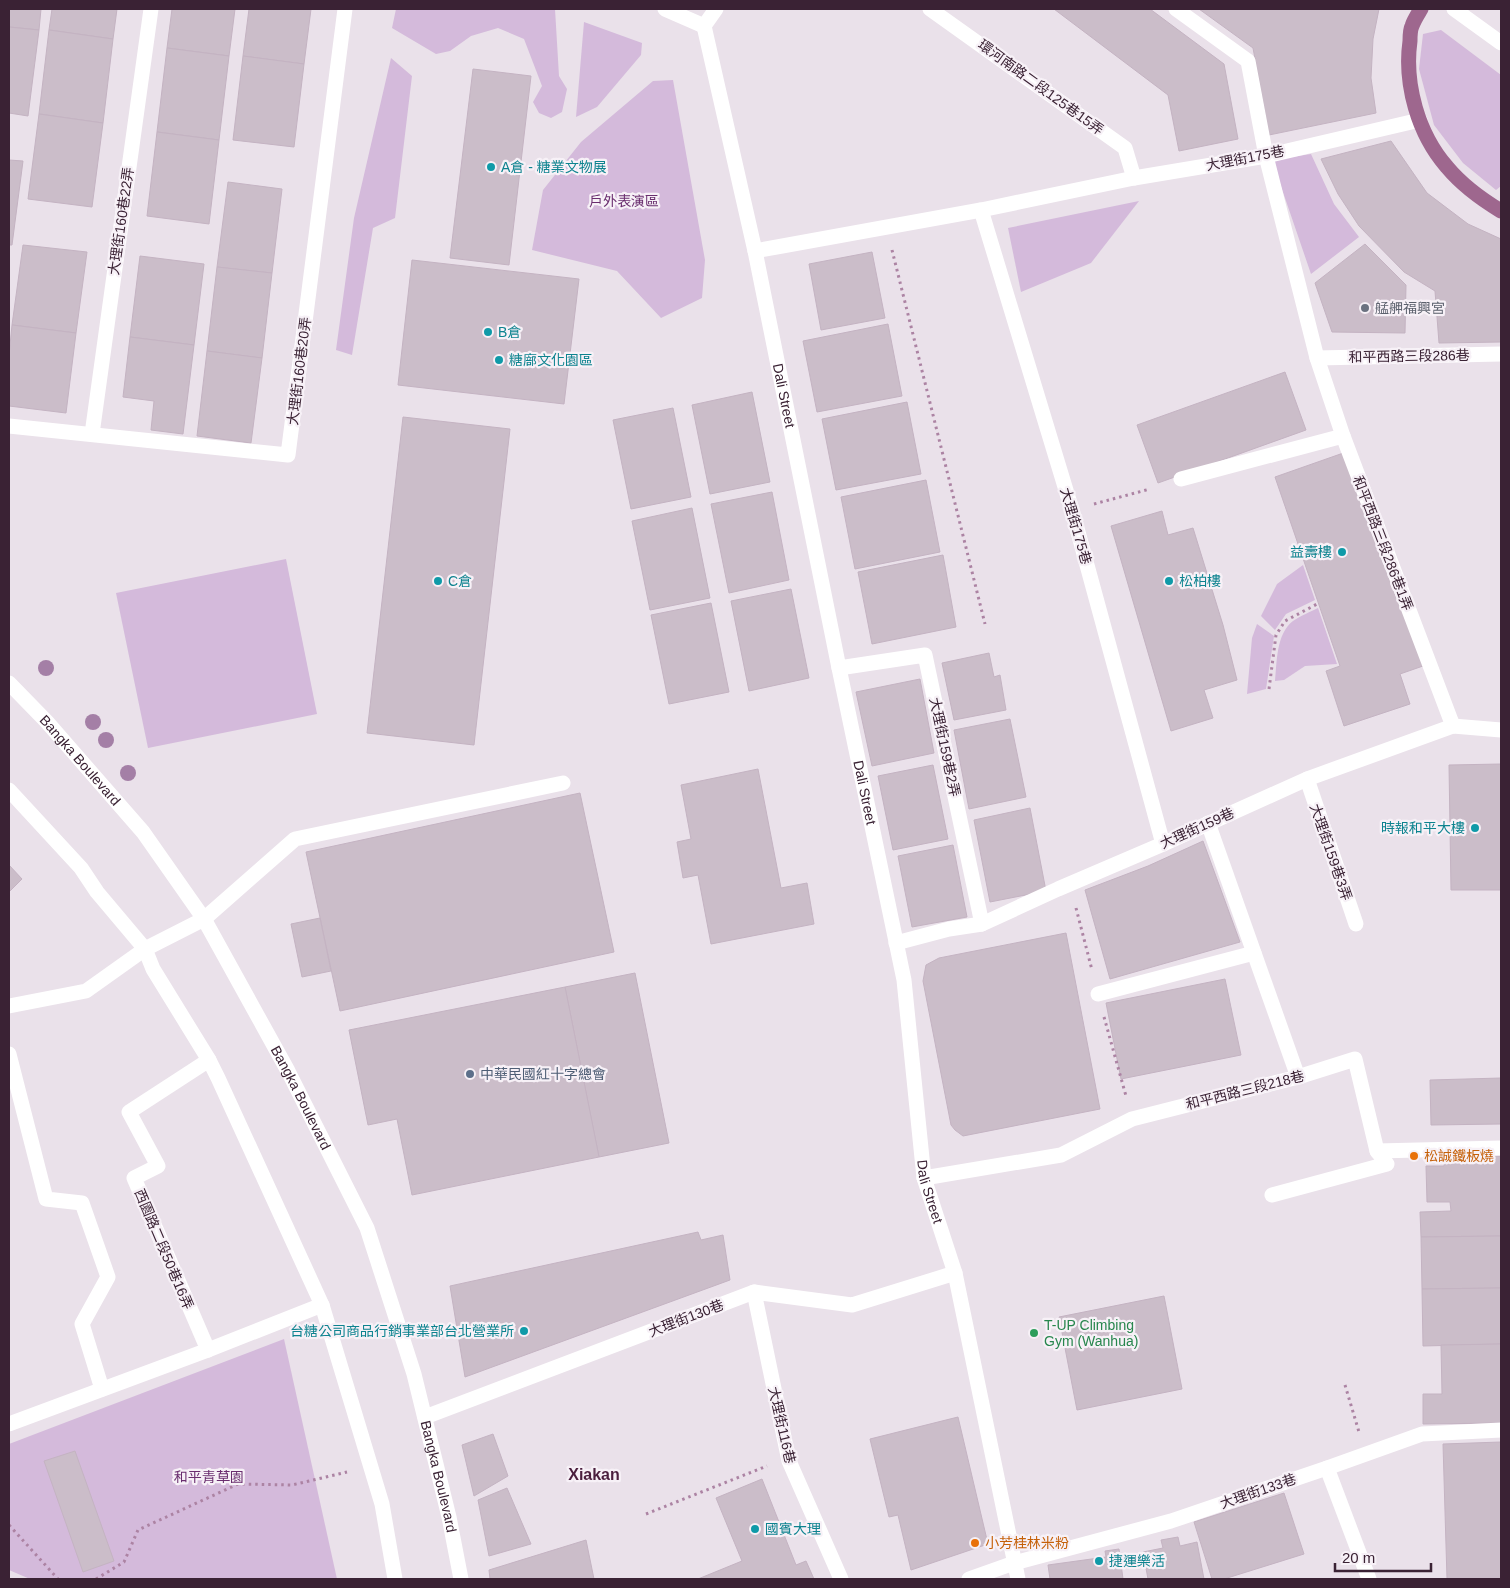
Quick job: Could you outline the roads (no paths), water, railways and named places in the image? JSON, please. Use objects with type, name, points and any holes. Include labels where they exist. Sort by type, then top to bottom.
[{"type":"main road","points":[[1421,9],[1412,26],[1409,50],[1409,74],[1420,120],[1431,144],[1446,167],[1465,186],[1501,211]]},
{"type":"street","name":"大理街160巷22弄","points":[[92,434],[151,9]]},
{"type":"street","name":"大理街160巷20弄","points":[[9,426],[288,455],[345,9]]},
{"type":"street","points":[[665,9],[704,26],[716,9]]},
{"type":"street","name":"環河南路二段125巷15弄","points":[[930,9],[1125,148],[1134,178]]},
{"type":"street","name":"和平西路三段286巷1弄","points":[[1176,9],[1248,61],[1266,156],[1317,358],[1343,436],[1453,726]]},
{"type":"street","points":[[1454,9],[1501,43]]},
{"type":"street","name":"Dali Street","points":[[704,26],[755,251],[904,980],[924,1178],[955,1273],[1018,1579]]},
{"type":"street","name":"大理街175巷","points":[[755,251],[981,210],[1134,178],[1266,156],[1420,120]]},
{"type":"street","name":"大理街175巷","points":[[981,210],[1072,510],[1163,844]]},
{"type":"street","name":"和平西路三段286巷","points":[[1317,358],[1501,354]]},
{"type":"street","points":[[1182,480],[1343,436]]},
{"type":"street","name":"大理街159巷2弄","points":[[839,668],[925,655],[982,924]]},
{"type":"street","name":"Bangka Boulevard","points":[[9,683],[47,722],[143,832],[204,919],[288,1071],[366,1228],[414,1374],[449,1517],[461,1579]]},
{"type":"street","name":"大理街159巷","points":[[896,943],[949,929],[982,924],[1307,779],[1453,726],[1501,730]]},
{"type":"street","name":"大理街159巷3弄","points":[[1307,779],[1356,924]]},
{"type":"street","points":[[9,1006],[86,991],[145,949],[204,919],[295,839],[563,783]]},
{"type":"street","points":[[9,790],[81,868],[97,892],[145,949],[153,969],[209,1060],[322,1305],[382,1504],[395,1579]]},
{"type":"street","points":[[1208,823],[1298,1077]]},
{"type":"street","points":[[1098,994],[1254,953]]},
{"type":"street","points":[[9,1054],[46,1199],[82,1203],[108,1277],[82,1324],[102,1389]]},
{"type":"street","name":"和平西路三段218巷","points":[[924,1178],[1061,1155],[1132,1119],[1298,1077],[1355,1059],[1377,1152]]},
{"type":"street","name":"西園路二段50巷16弄","points":[[208,1350],[134,1178],[158,1166],[129,1112],[209,1060]]},
{"type":"street","points":[[1377,1152],[1501,1148]]},
{"type":"street","points":[[1272,1195],[1387,1164],[1377,1152]]},
{"type":"street","name":"大理街130巷","points":[[425,1417],[754,1292],[852,1305],[955,1273]]},
{"type":"street","name":"大理街116巷","points":[[754,1292],[788,1458],[841,1579]]},
{"type":"street","points":[[9,1424],[208,1350],[322,1305]]},
{"type":"street","name":"大理街133巷","points":[[1014,1564],[1171,1521],[1422,1434],[1501,1430]]},
{"type":"street","points":[[1327,1468],[1370,1579]]},
{"type":"street","points":[[969,1579],[1014,1564]]},
{"type":"place","name":"A倉 - 糖業文物展","points":[[491,167]]},
{"type":"place","name":"艋舺福興宮","points":[[1365,308]]},
{"type":"place","name":"B倉","points":[[488,332]]},
{"type":"place","name":"糖廍文化園區","points":[[499,360]]},
{"type":"place","name":"益壽樓","points":[[1342,552]]},
{"type":"place","name":"C倉","points":[[438,581]]},
{"type":"place","name":"松柏樓","points":[[1169,581]]},
{"type":"place","name":"時報和平大樓","points":[[1475,828]]},
{"type":"place","name":"中華民國紅十字總會","points":[[470,1074]]},
{"type":"place","name":"松誠鐵板燒","points":[[1414,1156]]},
{"type":"place","name":"台糖公司商品行銷事業部台北營業所","points":[[524,1331]]},
{"type":"place","name":"T-UP Climbing Gym (Wanhua)","points":[[1034,1333]]},
{"type":"place","name":"國賓大理","points":[[755,1529]]},
{"type":"place","name":"小芳桂林米粉","points":[[975,1543]]},
{"type":"place","name":"捷運樂活","points":[[1099,1561]]},
{"type":"district","name":"Xiakan","points":[[594,1474]]},
{"type":"park label","name":"戶外表演區","points":[[624,201]]},
{"type":"park label","name":"和平青草園","points":[[209,1477]]}]
